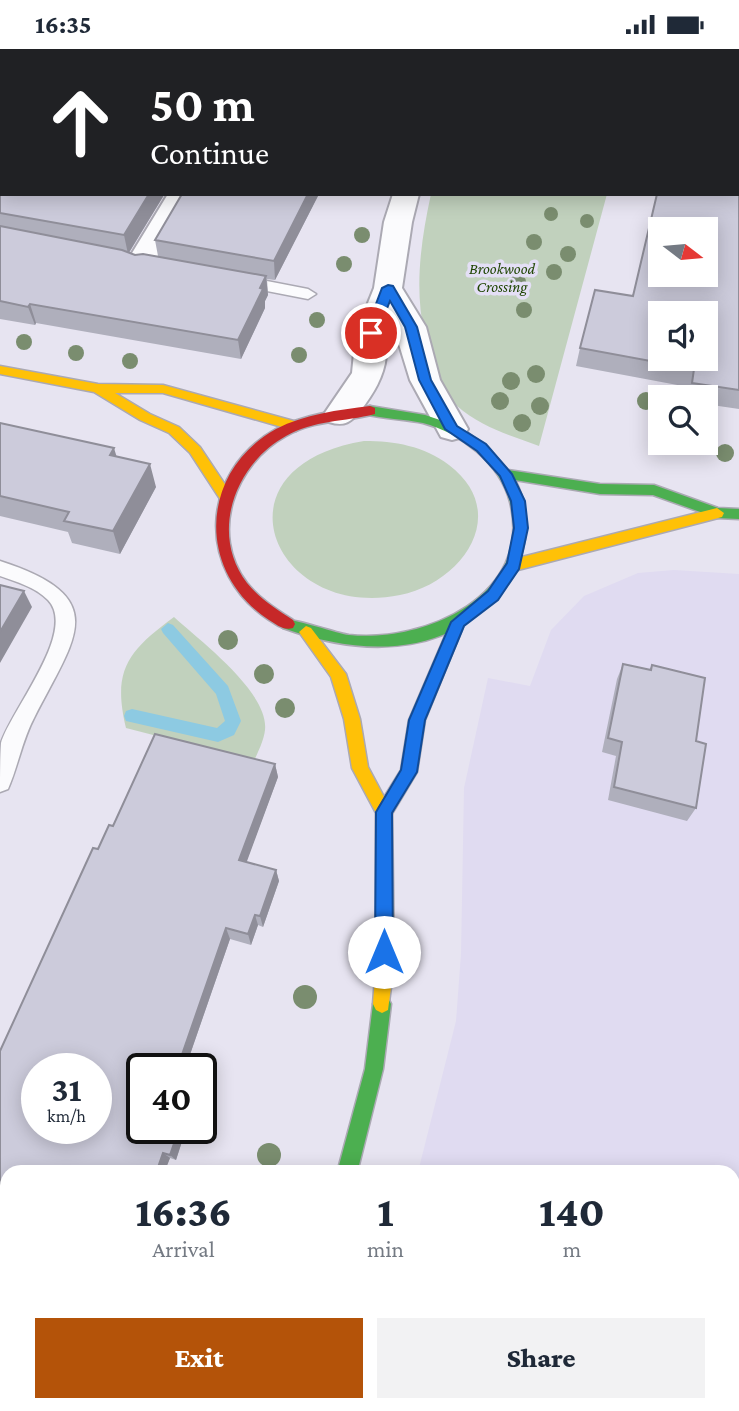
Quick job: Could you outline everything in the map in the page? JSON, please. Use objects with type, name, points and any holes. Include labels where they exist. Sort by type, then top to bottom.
[{"type":"street","points":[[140,263],[180,196]]},
{"type":"street","points":[[340,414],[360,389],[367,373],[371,356],[371,333],[388,288],[398,222],[405,196]]},
{"type":"street","points":[[388,288],[411,327],[425,380],[452,429]]},
{"type":"street","points":[[0,370],[97,388],[163,389],[296,426]]},
{"type":"street","points":[[97,388],[145,417],[174,430],[195,450],[225,495]]},
{"type":"street","points":[[370,411],[424,418],[452,429],[481,447],[505,474],[518,501],[521,528],[514,565],[493,596],[458,622],[425,636],[386,641],[343,641],[306,632],[273,616],[251,599],[234,579],[222,553],[219,533],[225,495],[235,475],[268,441],[296,426],[340,414],[370,411]]},
{"type":"street","points":[[505,474],[600,489],[654,490],[718,513]]},
{"type":"street","points":[[514,565],[718,513],[739,514]]},
{"type":"street","points":[[384,812],[409,772],[417,720],[437,666],[458,622]]},
{"type":"street","points":[[306,632],[338,674],[352,719],[360,768],[384,812],[385,964],[382,1005],[374,1069],[349,1165]]},
{"type":"lane","points":[[230,279],[308,293]]},
{"type":"lane","points":[[0,568],[28,575],[49,588],[62,606],[66,626],[60,651],[17,729],[0,782]]},
{"type":"shaded area","points":[[674,570],[739,574],[739,1165],[420,1165],[456,1021],[461,954],[464,788],[488,678],[530,686],[551,630],[584,596],[638,573]]},
{"type":"green space","name":"Brookwood Crossing","points":[[431,196],[606,196],[539,446],[486,425],[457,406],[449,395],[432,360],[425,337],[419,290],[422,242]]},
{"type":"green space","points":[[364,441],[409,446],[430,453],[449,465],[468,484],[477,504],[478,524],[471,544],[459,561],[443,576],[422,588],[400,595],[356,597],[319,586],[292,565],[276,537],[273,508],[286,480],[316,456]]},
{"type":"green space","points":[[174,617],[230,668],[256,700],[263,715],[265,730],[254,761],[126,728],[121,691],[128,663],[145,641]]},
{"type":"building","points":[[0,196],[148,196],[124,235],[0,213]]},
{"type":"building","points":[[181,196],[307,196],[274,261],[155,240]]},
{"type":"building","points":[[657,196],[739,196],[739,390],[692,383],[694,371],[718,371],[718,301],[648,301],[648,361],[580,348],[595,290],[633,296],[648,232],[648,287],[718,287],[718,217],[652,217]]},
{"type":"building","points":[[0,226],[122,250],[135,255],[143,254],[266,276],[260,288],[263,289],[238,340],[30,304],[28,307],[0,301]]},
{"type":"building","points":[[0,423],[114,448],[110,455],[150,464],[113,531],[64,521],[69,512],[0,496]]},
{"type":"building","points":[[0,585],[24,591],[0,632]]},
{"type":"building","points":[[623,664],[651,670],[652,665],[705,678],[696,741],[706,744],[696,808],[614,787],[622,742],[608,738]]},
{"type":"building","points":[[155,734],[275,764],[239,860],[276,870],[260,916],[255,915],[248,934],[226,928],[183,1053],[126,1053],[126,1144],[174,1144],[170,1155],[163,1153],[159,1165],[0,1165],[0,1051],[93,848],[98,849],[109,825],[113,826]]},
{"type":"waterway","points":[[132,716],[218,735],[228,730],[233,721],[223,691],[168,629]]},
{"type":"traffic: fast","points":[[288,624],[318,635],[350,641],[382,642],[415,637],[445,627],[472,612],[495,590],[512,562],[520,523],[517,503],[510,484],[490,457],[463,435],[443,425],[416,417],[370,411]]},
{"type":"traffic: fast","points":[[505,474],[600,489],[654,490],[717,513],[739,514]]},
{"type":"traffic: fast","points":[[349,1165],[374,1069],[382,1004]]},
{"type":"traffic: slow","points":[[0,370],[98,388],[163,389],[296,426]]},
{"type":"traffic: slow","points":[[99,389],[145,417],[174,430],[195,450],[225,495]]},
{"type":"traffic: slow","points":[[514,565],[717,513]]},
{"type":"traffic: slow","points":[[306,632],[338,674],[352,719],[360,768],[384,812],[385,964],[382,1004]]},
{"type":"traffic: jam","points":[[288,624],[262,607],[242,587],[229,563],[222,538],[223,512],[230,487],[245,463],[268,441],[291,427],[317,419],[370,411]]},
{"type":"traffic: jam","points":[[384,812],[409,772],[417,720],[458,622]]},
{"type":"route","points":[[371,333],[388,288],[411,327],[425,380],[452,429],[481,447],[505,474],[518,501],[521,528],[514,565],[493,596],[458,622],[437,666],[417,720],[409,772],[384,812],[384,952]]}]
